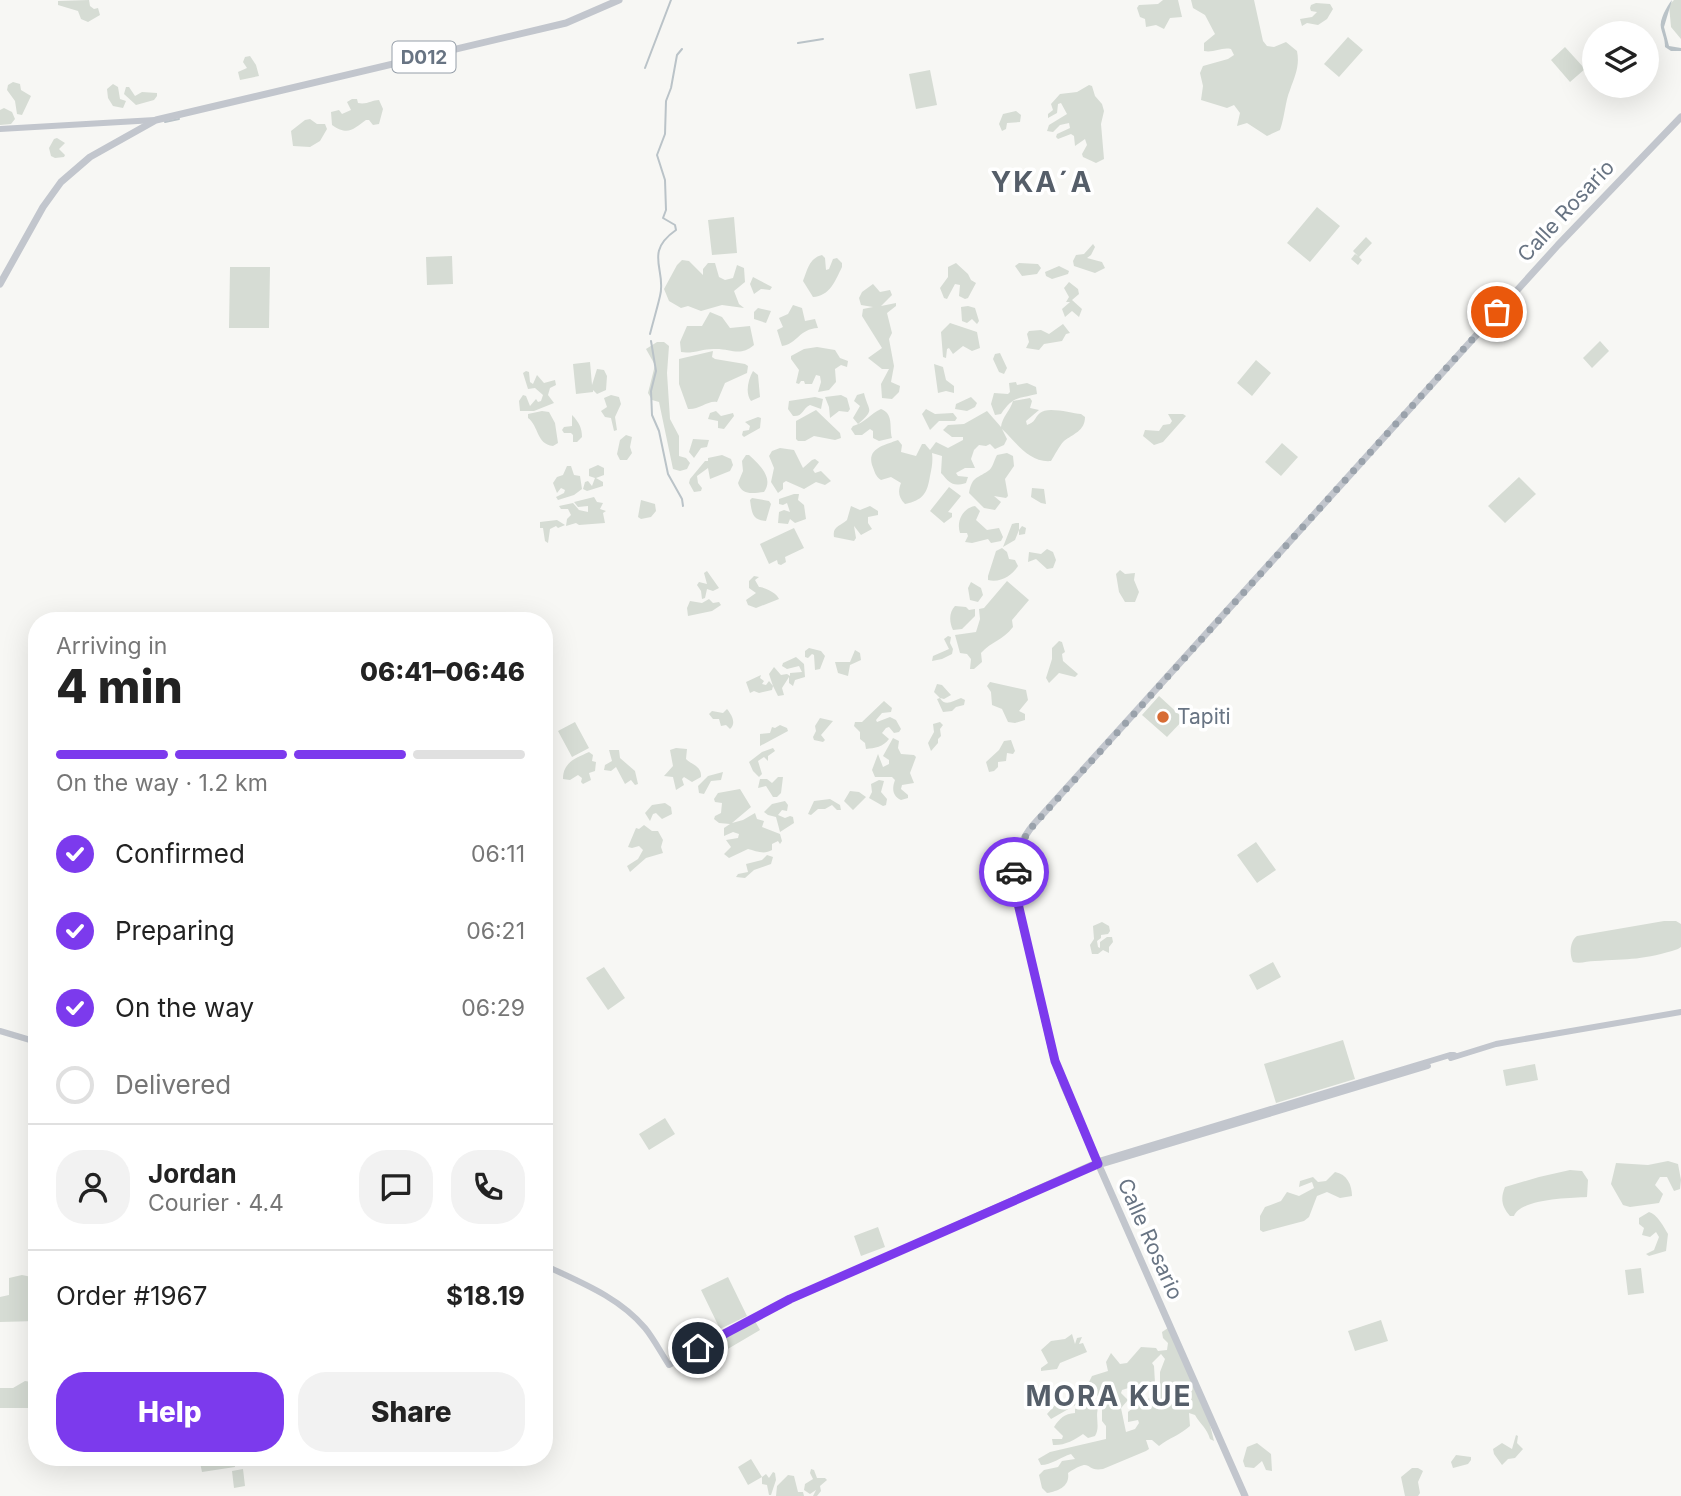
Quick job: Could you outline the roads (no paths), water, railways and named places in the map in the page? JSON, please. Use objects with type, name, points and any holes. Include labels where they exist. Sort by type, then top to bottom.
[{"type":"main road","name":"D012","points":[[0,284],[43,207],[61,182],[90,157],[156,120],[566,23],[620,0]]},
{"type":"main road","name":"Calle Rosario","points":[[1245,1496],[1059,1073],[1014,888],[1013,873],[1022,840],[1561,242],[1681,117]]},
{"type":"street","points":[[0,129],[156,120]]},
{"type":"street","points":[[553,1269],[598,1291],[623,1307],[647,1331],[669,1365],[790,1299],[1098,1164],[1183,1142],[1496,1044],[1681,1012]]},
{"type":"street","points":[[0,1031],[28,1039]]},
{"type":"waterway","points":[[645,68],[671,0]]},
{"type":"waterway","points":[[798,43],[823,39]]},
{"type":"waterway","points":[[650,334],[661,287],[658,254],[666,238],[676,230],[675,225],[663,218],[666,210],[665,180],[657,155],[665,134],[666,101],[677,55],[682,49]]},
{"type":"waterway","points":[[165,122],[179,119]]},
{"type":"waterway","points":[[651,341],[656,371],[651,391],[652,415],[659,431],[668,474],[683,506]]},
{"type":"place","name":"Tapiti","points":[[1163,717]]},
{"type":"district","name":"YKA´A","points":[[1042,182]]},
{"type":"district","name":"MORA KUE","points":[[1109,1396]]}]
